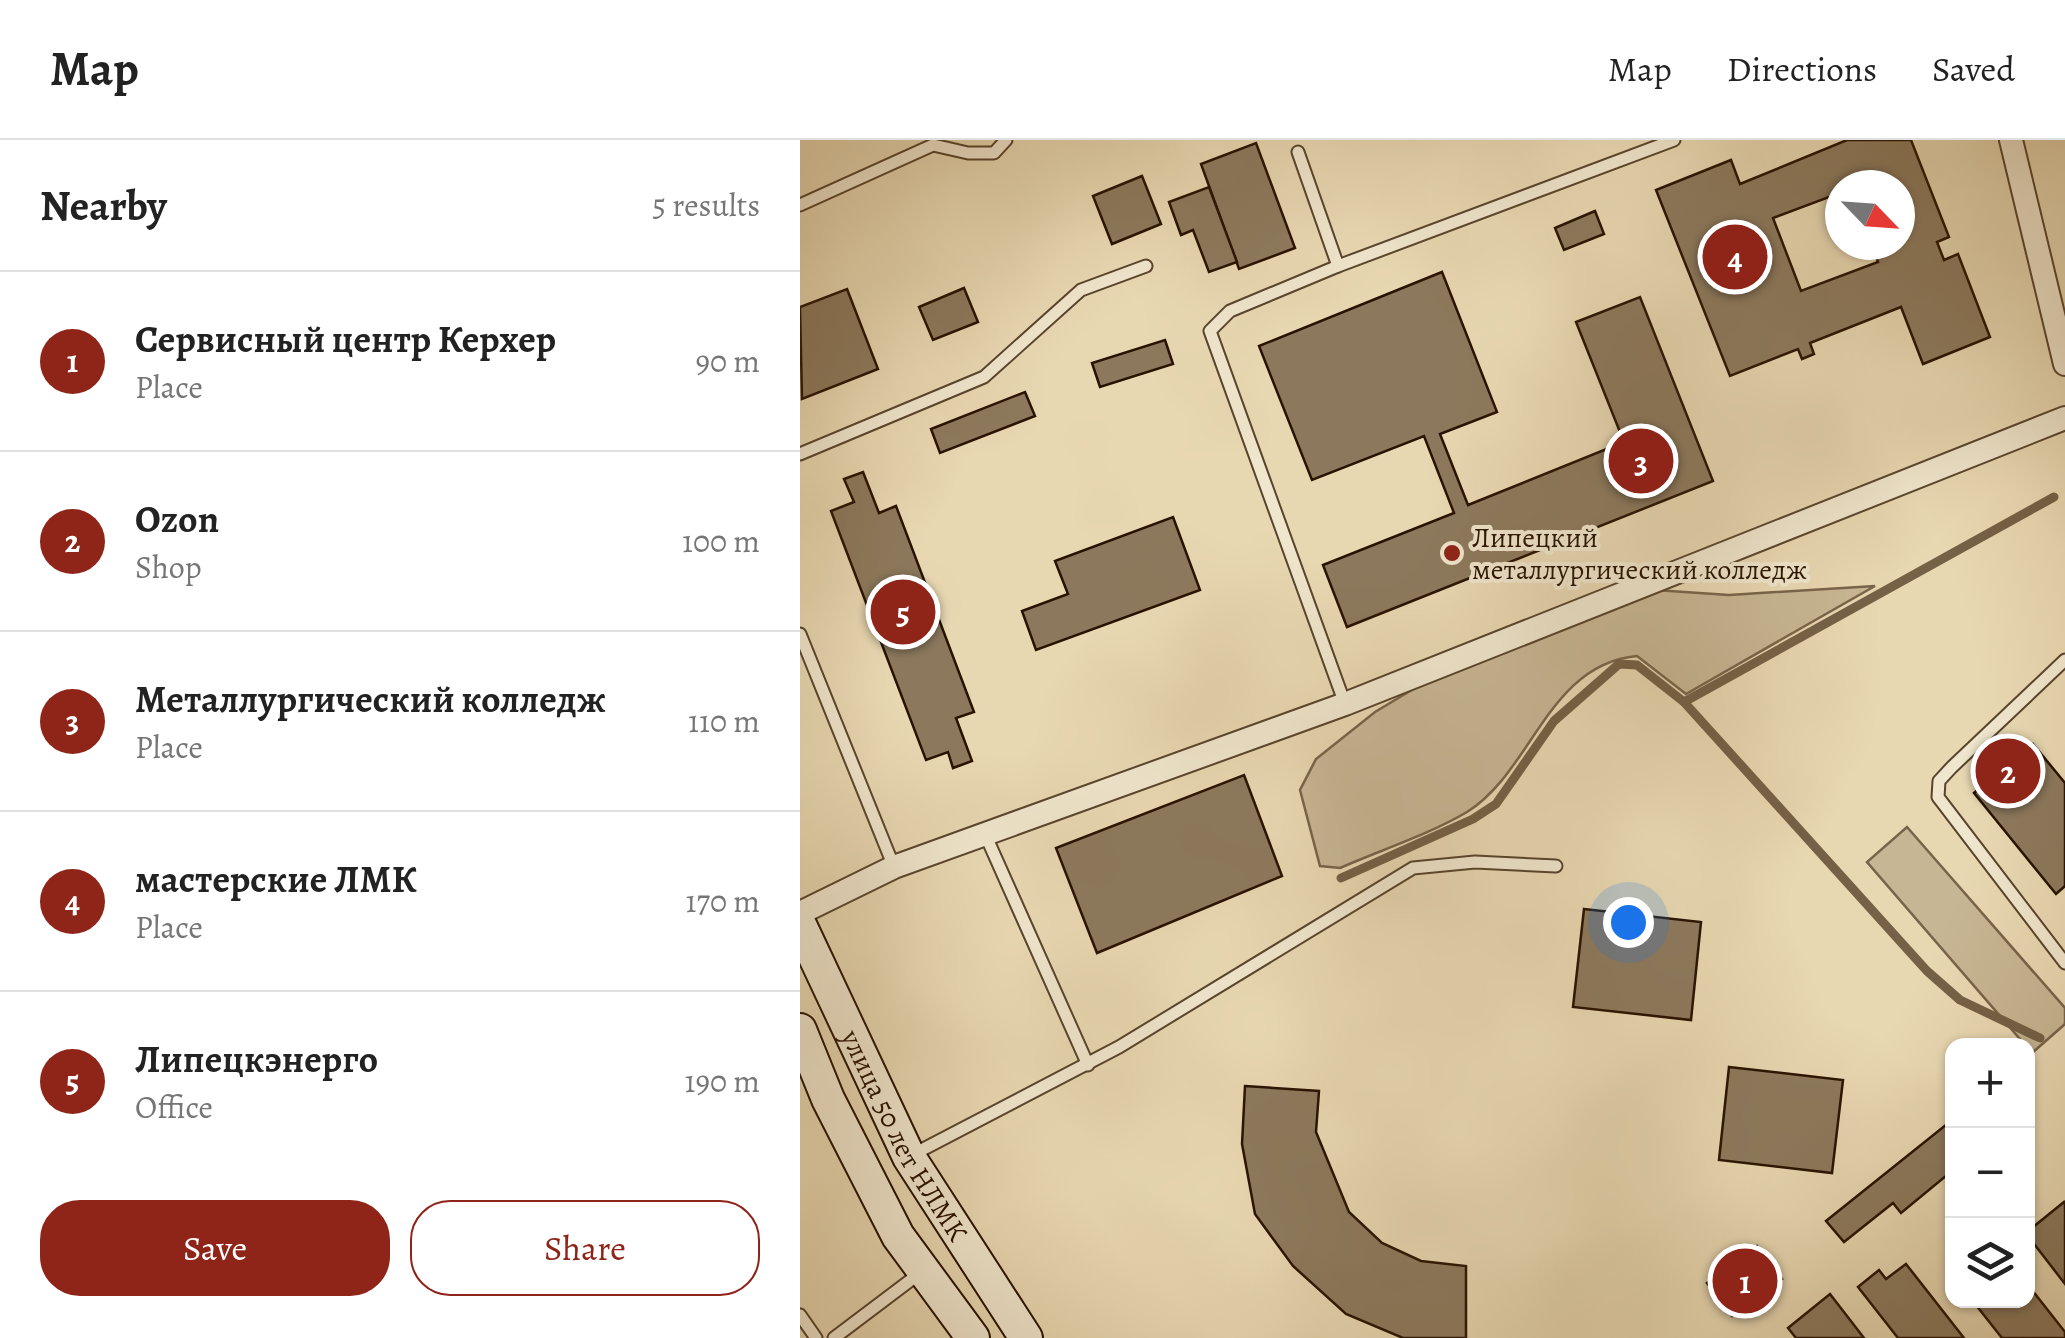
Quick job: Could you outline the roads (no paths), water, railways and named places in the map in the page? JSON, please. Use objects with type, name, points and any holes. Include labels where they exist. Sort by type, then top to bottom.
[{"type":"main road","name":"улица 50 лет НЛМК","points":[[800,924],[909,1157],[1026,1338]]},
{"type":"main road","name":"улица 50 лет НЛМК","points":[[800,1030],[828,1099],[898,1236],[973,1338]]},
{"type":"street","points":[[2012,140],[2065,364]]},
{"type":"street","points":[[800,913],[894,867],[1345,704],[2065,418]]},
{"type":"lane","points":[[800,205],[932,142],[968,153],[994,153],[1006,140]]},
{"type":"lane","points":[[1345,704],[1210,330],[1230,312],[1338,266],[1674,140]]},
{"type":"lane","points":[[1298,152],[1338,266]]},
{"type":"lane","points":[[800,454],[984,377],[1081,290],[1146,266]]},
{"type":"lane","points":[[800,634],[894,867]]},
{"type":"lane","points":[[2065,660],[1952,766],[1940,781],[1938,798],[2065,963]]},
{"type":"lane","points":[[986,834],[1088,1064]]},
{"type":"lane","points":[[909,1157],[1088,1064],[1414,868],[1476,862],[1556,866]]},
{"type":"lane","points":[[834,1338],[885,1295],[924,1271]]},
{"type":"lane","points":[[800,1315],[816,1338]]},
{"type":"waterway","points":[[1684,702],[2054,497]]},
{"type":"waterway","points":[[1341,878],[1473,819],[1496,804],[1554,721],[1619,664],[1637,665],[1684,702],[1927,971],[1960,1000],[2040,1038]]},
{"type":"place","name":"мастерские ЛМК","points":[[1735,257]]},
{"type":"place","name":"Металлургический колледж","points":[[1641,461]]},
{"type":"place","name":"Липецкий металлургический колледж","points":[[1452,553]]},
{"type":"place","name":"Липецкэнерго","points":[[903,612]]},
{"type":"place","name":"Ozon","points":[[2008,771]]},
{"type":"place","name":"Сервисный центр Керхер","points":[[1745,1281]]}]
